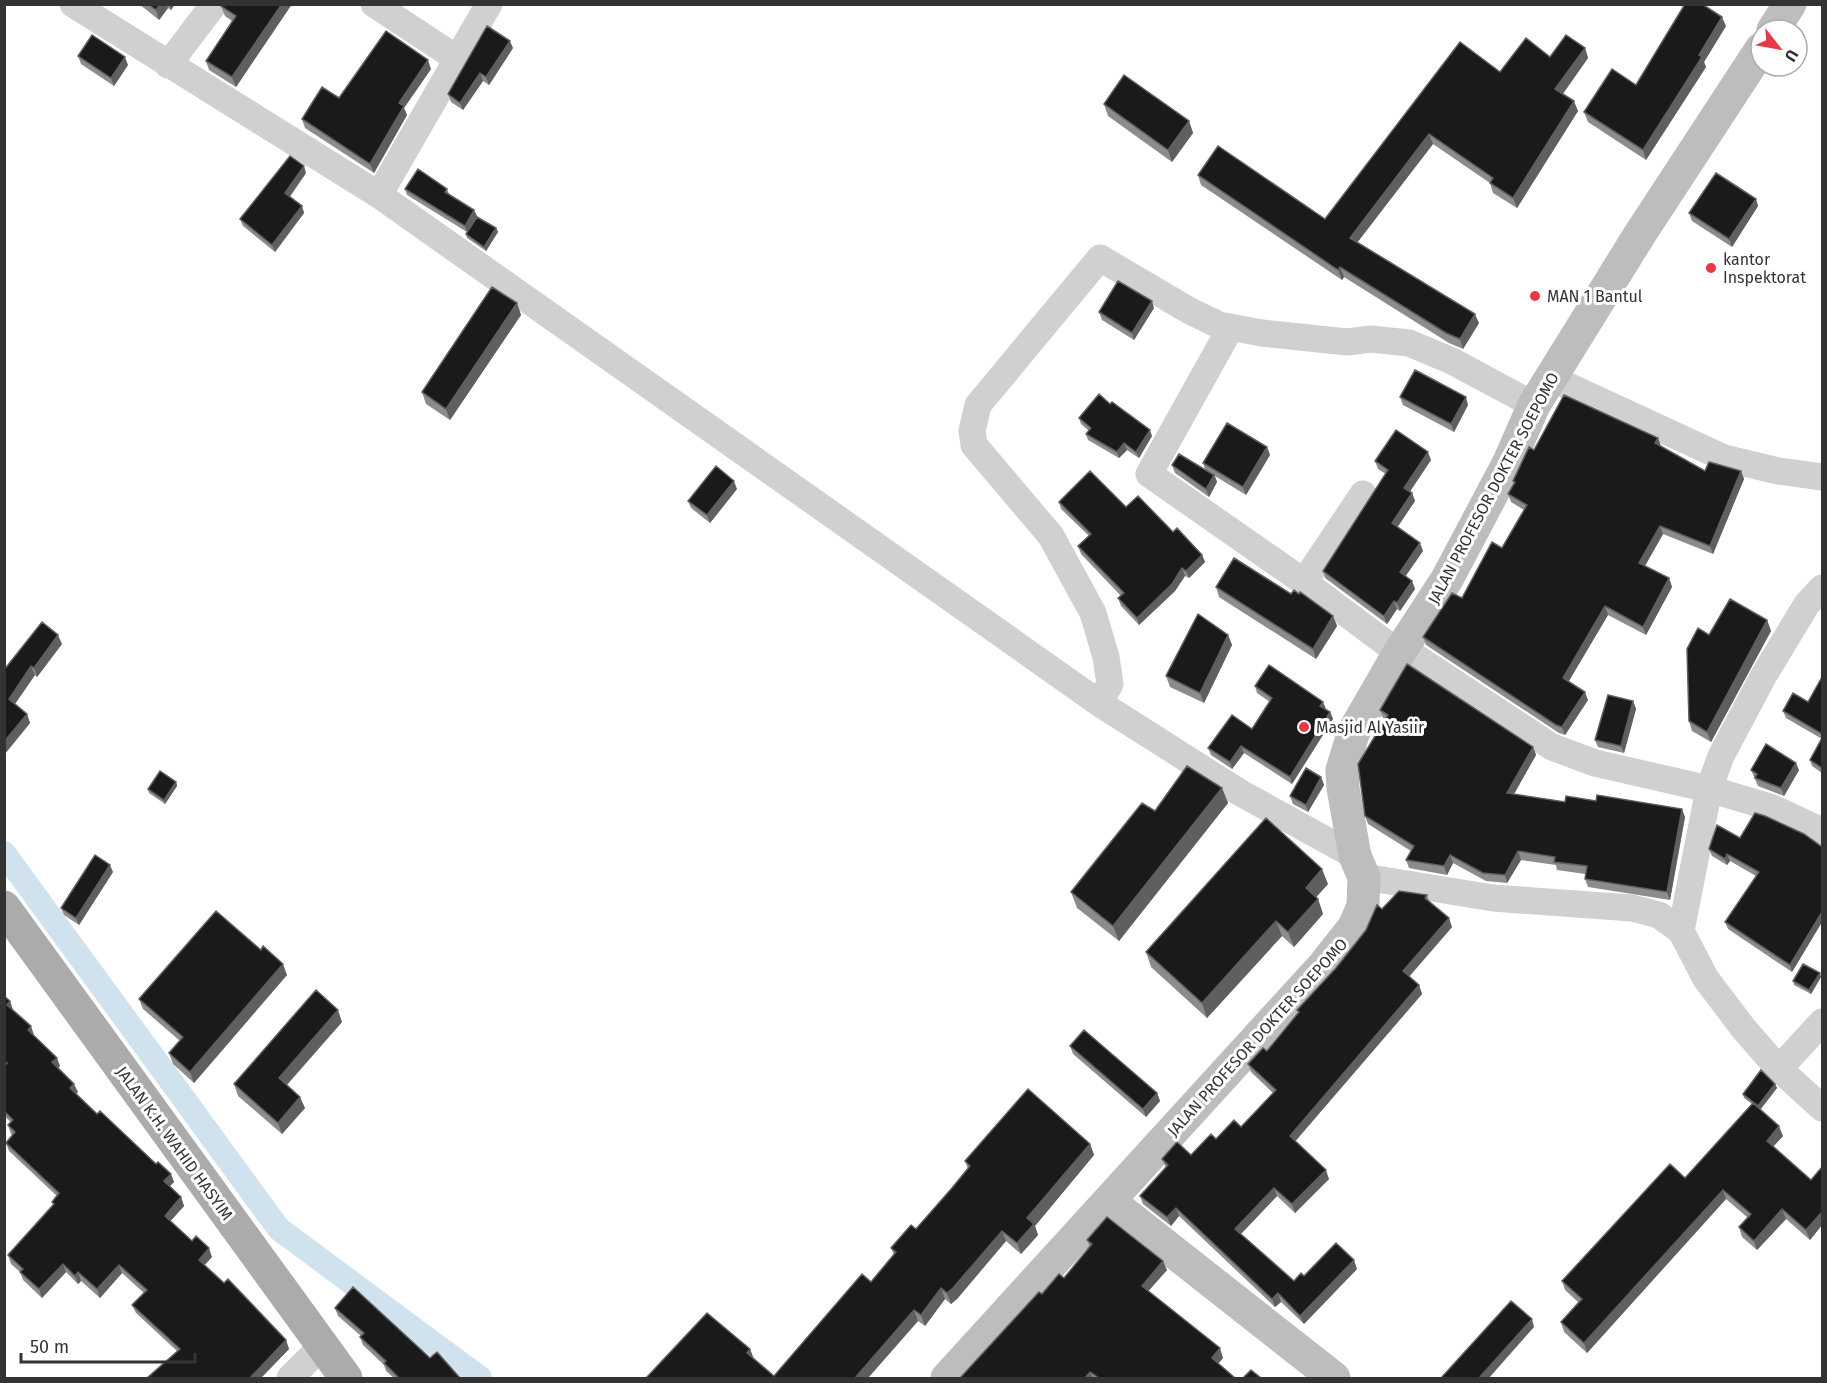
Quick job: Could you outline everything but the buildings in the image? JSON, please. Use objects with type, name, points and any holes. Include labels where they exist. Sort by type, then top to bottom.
[{"type":"main road","points":[[1781,18],[1790,4]]},
{"type":"main road","name":"JALAN PROFESOR DOKTER SOEPOMO","points":[[947,1378],[1343,942],[1360,915],[1364,899],[1360,866],[1344,801],[1342,770],[1354,731],[1401,650],[1447,579],[1509,462],[1534,405],[1640,234],[1749,67]]},
{"type":"main road","name":"JALAN K.H. WAHID HASYIM","points":[[4,907],[346,1378]]},
{"type":"main road","points":[[1109,1201],[1334,1378]]},
{"type":"street","points":[[73,4],[379,195],[1099,703],[1360,866],[1493,897],[1632,908],[1659,915],[1681,931],[1706,980],[1779,1069],[1822,1108]]},
{"type":"street","points":[[168,65],[214,4]]},
{"type":"street","points":[[374,4],[456,58]]},
{"type":"street","points":[[379,195],[489,4]]},
{"type":"street","points":[[1099,703],[1110,684],[1106,657],[1093,613],[1071,567],[1051,536],[974,445],[972,431],[978,405],[1100,258],[1190,311],[1219,325],[1347,342],[1371,339],[1409,343],[1452,361],[1534,405]]},
{"type":"street","points":[[1231,327],[1149,474],[1401,650],[1552,747],[1595,763],[1709,789],[1773,808],[1822,831]]},
{"type":"street","points":[[1551,378],[1724,458],[1778,471],[1822,477]]},
{"type":"street","points":[[1304,582],[1363,494]]},
{"type":"street","points":[[1681,931],[1709,789],[1721,756],[1764,675],[1807,604],[1822,588]]},
{"type":"street","points":[[1779,1069],[1822,1022]]},
{"type":"street","points":[[290,1378],[322,1346]]},
{"type":"waterway","points":[[4,853],[279,1229],[480,1378]]},
{"type":"place","name":"kantor Inspektorat","points":[[1711,268]]},
{"type":"place","name":"MAN 1 Bantul","points":[[1535,296]]},
{"type":"place","name":"Masjid Al Yasiir","points":[[1304,727]]}]
